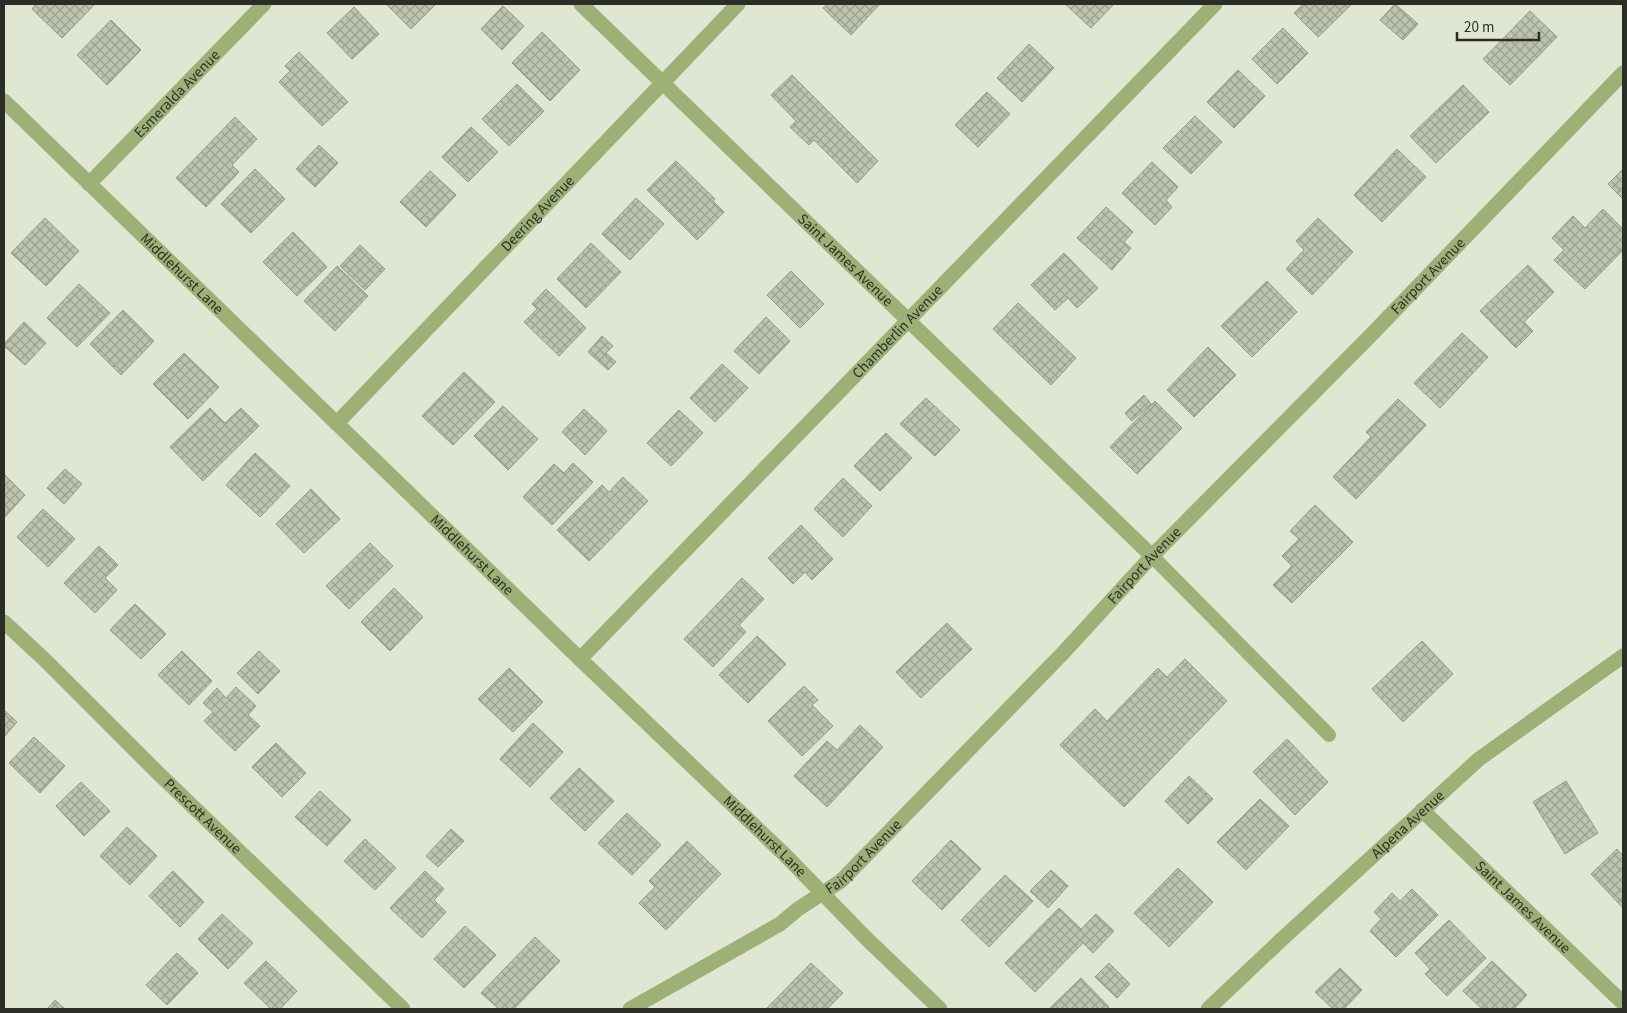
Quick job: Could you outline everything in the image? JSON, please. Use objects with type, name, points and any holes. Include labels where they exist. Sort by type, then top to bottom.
[{"type":"street","name":"Esmeralda Avenue","points":[[89,184],[264,4]]},
{"type":"street","name":"Saint James Avenue","points":[[581,4],[1152,556]]},
{"type":"street","name":"Deering Avenue","points":[[338,422],[738,4]]},
{"type":"street","name":"Chamberlin Avenue","points":[[580,659],[1215,4]]},
{"type":"street","name":"Fairport Avenue","points":[[630,1009],[780,924],[798,909],[840,881],[854,868],[1063,653],[1152,556],[1373,333],[1623,73]]},
{"type":"street","name":"Middlehurst Lane","points":[[4,101],[338,422],[580,659],[786,855],[940,1009]]},
{"type":"street","name":"Prescott Avenue","points":[[4,622],[403,1009]]},
{"type":"street","name":"Alpena Avenue","points":[[1208,1009],[1288,933],[1479,760],[1623,656]]},
{"type":"street","name":"Saint James Avenue","points":[[1422,810],[1623,1003]]},
{"type":"lane","points":[[1152,556],[1329,735]]},
{"type":"building","points":[[36,4],[95,4],[62,38],[32,9]]},
{"type":"building","points":[[386,4],[436,4],[411,29]]},
{"type":"building","points":[[828,4],[880,4],[851,35],[823,8]]},
{"type":"building","points":[[1065,4],[1114,4],[1091,28]]},
{"type":"building","points":[[1303,4],[1352,4],[1318,37],[1294,13]]},
{"type":"building","points":[[1395,4],[1418,24],[1403,40],[1380,20]]},
{"type":"building","points":[[503,6],[524,26],[502,50],[481,29]]},
{"type":"building","points":[[354,7],[379,34],[352,59],[327,33]]},
{"type":"building","points":[[1530,11],[1557,37],[1510,85],[1483,59]]},
{"type":"building","points":[[111,20],[141,50],[107,85],[77,55]]},
{"type":"building","points":[[1283,28],[1308,53],[1277,84],[1252,59]]},
{"type":"building","points":[[542,32],[580,70],[550,101],[512,63]]},
{"type":"building","points":[[1029,44],[1054,68],[1022,102],[997,78]]},
{"type":"building","points":[[299,52],[348,102],[322,126],[279,82],[290,71],[285,66]]},
{"type":"building","points":[[1238,70],[1265,96],[1234,128],[1207,102]]},
{"type":"building","points":[[792,75],[878,161],[857,183],[814,140],[809,145],[790,127],[796,121],[771,95]]},
{"type":"building","points":[[517,84],[544,111],[509,146],[482,119]]},
{"type":"building","points":[[1463,85],[1489,112],[1436,163],[1410,136]]},
{"type":"building","points":[[987,92],[1010,114],[978,147],[955,125]]},
{"type":"building","points":[[1195,116],[1222,142],[1191,174],[1163,148]]},
{"type":"building","points":[[235,117],[257,139],[232,165],[239,172],[206,207],[176,178]]},
{"type":"building","points":[[471,127],[498,152],[468,182],[442,157]]},
{"type":"building","points":[[319,145],[338,163],[315,187],[296,169]]},
{"type":"building","points":[[1397,149],[1426,177],[1382,222],[1354,195]]},
{"type":"building","points":[[676,161],[715,199],[713,201],[724,212],[697,240],[647,190]]},
{"type":"building","points":[[1152,162],[1178,187],[1166,200],[1172,207],[1155,225],[1122,193]]},
{"type":"building","points":[[255,169],[285,199],[251,233],[221,204]]},
{"type":"building","points":[[1623,169],[1623,199],[1608,184]]},
{"type":"building","points":[[430,171],[456,195],[426,227],[400,202]]},
{"type":"building","points":[[636,198],[664,224],[630,260],[602,234]]},
{"type":"building","points":[[1106,207],[1133,232],[1124,242],[1131,248],[1112,270],[1077,238]]},
{"type":"building","points":[[1603,209],[1623,229],[1623,250],[1585,289],[1554,260],[1564,250],[1552,238],[1573,216],[1585,228]]},
{"type":"building","points":[[45,218],[79,251],[46,286],[11,253]]},
{"type":"building","points":[[1318,218],[1353,252],[1312,295],[1286,269],[1304,250],[1296,241]]},
{"type":"building","points":[[293,232],[327,267],[297,296],[263,262]]},
{"type":"building","points":[[591,243],[621,272],[586,308],[557,279]]},
{"type":"building","points":[[360,245],[385,269],[365,290],[340,266]]},
{"type":"building","points":[[1064,253],[1098,288],[1077,308],[1068,298],[1055,310],[1031,285]]},
{"type":"building","points":[[1528,265],[1554,292],[1524,322],[1533,331],[1516,348],[1480,311]]},
{"type":"building","points":[[337,266],[368,296],[335,331],[304,301]]},
{"type":"building","points":[[791,271],[824,304],[800,328],[767,295]]},
{"type":"building","points":[[1267,281],[1297,312],[1252,357],[1221,326]]},
{"type":"building","points":[[79,284],[110,313],[77,347],[47,318]]},
{"type":"building","points":[[546,289],[586,328],[559,356],[524,322],[537,309],[532,304]]},
{"type":"building","points":[[1018,303],[1076,358],[1051,385],[993,329]]},
{"type":"building","points":[[123,310],[154,341],[121,375],[90,344]]},
{"type":"building","points":[[766,317],[790,341],[759,374],[734,351]]},
{"type":"building","points":[[24,322],[46,343],[25,365],[4,346]]},
{"type":"building","points":[[1462,333],[1488,357],[1440,408],[1414,383]]},
{"type":"building","points":[[602,336],[613,346],[606,353],[616,362],[608,370],[588,352]]},
{"type":"building","points":[[1208,347],[1236,375],[1194,417],[1167,390]]},
{"type":"building","points":[[184,353],[219,387],[188,419],[153,384]]},
{"type":"building","points":[[722,364],[748,388],[715,422],[690,398]]},
{"type":"building","points":[[464,372],[495,402],[453,445],[422,416]]},
{"type":"building","points":[[1144,395],[1151,404],[1132,421],[1125,413]]},
{"type":"building","points":[[926,398],[960,430],[935,456],[900,424]]},
{"type":"building","points":[[1398,399],[1426,425],[1356,499],[1333,477],[1371,437],[1366,432]]},
{"type":"building","points":[[1155,401],[1182,428],[1137,474],[1110,447]]},
{"type":"building","points":[[503,406],[538,439],[508,470],[474,436]]},
{"type":"building","points":[[210,408],[225,423],[241,408],[259,426],[203,481],[170,447]]},
{"type":"building","points":[[584,409],[607,431],[585,455],[562,432]]},
{"type":"building","points":[[679,410],[703,433],[671,466],[647,443]]},
{"type":"building","points":[[886,433],[912,458],[880,491],[854,466]]},
{"type":"building","points":[[255,453],[290,486],[260,517],[226,485]]},
{"type":"building","points":[[573,463],[593,482],[552,525],[523,497],[554,464],[564,473]]},
{"type":"building","points":[[65,469],[82,484],[64,504],[47,488]]},
{"type":"building","points":[[4,474],[25,495],[4,518]]},
{"type":"building","points":[[623,477],[648,501],[589,561],[557,530],[602,485],[609,492]]},
{"type":"building","points":[[843,478],[872,506],[843,537],[814,509]]},
{"type":"building","points":[[311,489],[340,519],[304,553],[276,524]]},
{"type":"building","points":[[1315,505],[1353,542],[1292,603],[1273,585],[1292,566],[1282,556],[1299,539],[1290,531]]},
{"type":"building","points":[[43,509],[75,539],[48,567],[17,537]]},
{"type":"building","points":[[801,525],[833,559],[812,580],[805,572],[793,584],[768,558]]},
{"type":"building","points":[[370,543],[393,566],[349,609],[326,586]]},
{"type":"building","points":[[99,546],[118,565],[105,578],[117,590],[95,613],[64,583]]},
{"type":"building","points":[[742,578],[764,599],[739,625],[746,632],[713,667],[684,639]]},
{"type":"building","points":[[394,588],[423,617],[390,651],[361,622]]},
{"type":"building","points":[[135,604],[166,634],[141,659],[110,630]]},
{"type":"building","points":[[947,623],[972,649],[921,698],[896,672]]},
{"type":"building","points":[[757,636],[786,664],[748,703],[719,675]]},
{"type":"building","points":[[1422,641],[1453,674],[1403,722],[1372,689]]},
{"type":"building","points":[[182,651],[212,681],[189,705],[158,675]]},
{"type":"building","points":[[259,651],[280,671],[258,694],[237,673]]},
{"type":"building","points":[[1185,659],[1227,701],[1124,807],[1060,745],[1095,709],[1107,721],[1158,668],[1167,677]]},
{"type":"building","points":[[509,668],[543,702],[513,732],[478,699]]},
{"type":"building","points":[[804,686],[818,700],[812,705],[833,726],[802,756],[768,721]]},
{"type":"building","points":[[236,687],[256,706],[248,715],[260,726],[235,751],[204,721],[213,712],[203,703],[217,688],[226,698]]},
{"type":"building","points":[[4,710],[17,722],[4,737]]},
{"type":"building","points":[[533,723],[563,752],[530,787],[500,759]]},
{"type":"building","points":[[860,725],[883,747],[827,807],[794,776],[827,741],[837,750]]},
{"type":"building","points":[[34,737],[65,766],[40,793],[9,763]]},
{"type":"building","points":[[1287,739],[1328,782],[1295,815],[1253,772]]},
{"type":"building","points":[[276,743],[306,773],[282,797],[252,767]]},
{"type":"building","points":[[579,768],[614,801],[585,831],[550,798]]},
{"type":"building","points":[[1189,776],[1213,799],[1188,824],[1165,801]]},
{"type":"building","points":[[1566,781],[1598,833],[1565,854],[1533,802]]},
{"type":"building","points":[[81,782],[110,811],[84,836],[56,806]]},
{"type":"building","points":[[320,791],[351,820],[327,846],[295,817]]},
{"type":"building","points":[[1260,799],[1289,826],[1246,870],[1217,842]]},
{"type":"building","points":[[627,813],[661,845],[632,875],[598,843]]},
{"type":"building","points":[[127,827],[157,856],[130,885],[100,856]]},
{"type":"building","points":[[451,829],[464,841],[438,867],[426,856]]},
{"type":"building","points":[[365,839],[396,868],[375,890],[344,861]]},
{"type":"building","points":[[951,840],[981,869],[942,910],[912,881]]},
{"type":"building","points":[[687,841],[721,874],[666,930],[639,903],[655,887],[649,881]]},
{"type":"building","points":[[1617,849],[1623,856],[1623,908],[1591,874]]},
{"type":"building","points":[[1178,868],[1213,902],[1169,947],[1134,913]]},
{"type":"building","points":[[1051,870],[1068,886],[1048,908],[1030,891]]},
{"type":"building","points":[[173,871],[204,902],[180,927],[149,896]]},
{"type":"building","points":[[425,871],[444,889],[434,900],[446,912],[422,938],[390,908]]},
{"type":"building","points":[[1005,875],[1033,901],[989,947],[961,920]]},
{"type":"building","points":[[1412,889],[1438,915],[1396,957],[1370,931],[1381,919],[1374,912],[1392,893],[1400,901]]},
{"type":"building","points":[[1059,908],[1081,929],[1096,914],[1114,931],[1093,953],[1083,943],[1035,992],[1005,963]]},
{"type":"building","points":[[222,914],[253,943],[228,969],[198,939]]},
{"type":"building","points":[[1449,920],[1486,958],[1447,996],[1425,974],[1430,969],[1415,953]]},
{"type":"building","points":[[465,926],[496,955],[464,988],[434,959]]},
{"type":"building","points":[[535,937],[560,961],[514,1009],[499,1009],[481,993]]},
{"type":"building","points":[[177,953],[198,973],[167,1005],[146,985]]},
{"type":"building","points":[[266,961],[297,991],[280,1009],[271,1009],[244,983]]},
{"type":"building","points":[[1492,961],[1527,995],[1514,1009],[1482,1009],[1463,991]]},
{"type":"building","points":[[811,963],[843,993],[827,1009],[766,1009]]},
{"type":"building","points":[[1109,963],[1130,984],[1117,998],[1095,977]]},
{"type":"building","points":[[1340,968],[1362,990],[1344,1009],[1333,1009],[1315,992]]},
{"type":"building","points":[[1081,978],[1109,1007],[1107,1009],[1049,1009]]},
{"type":"building","points":[[55,1000],[65,1009],[47,1009]]}]
